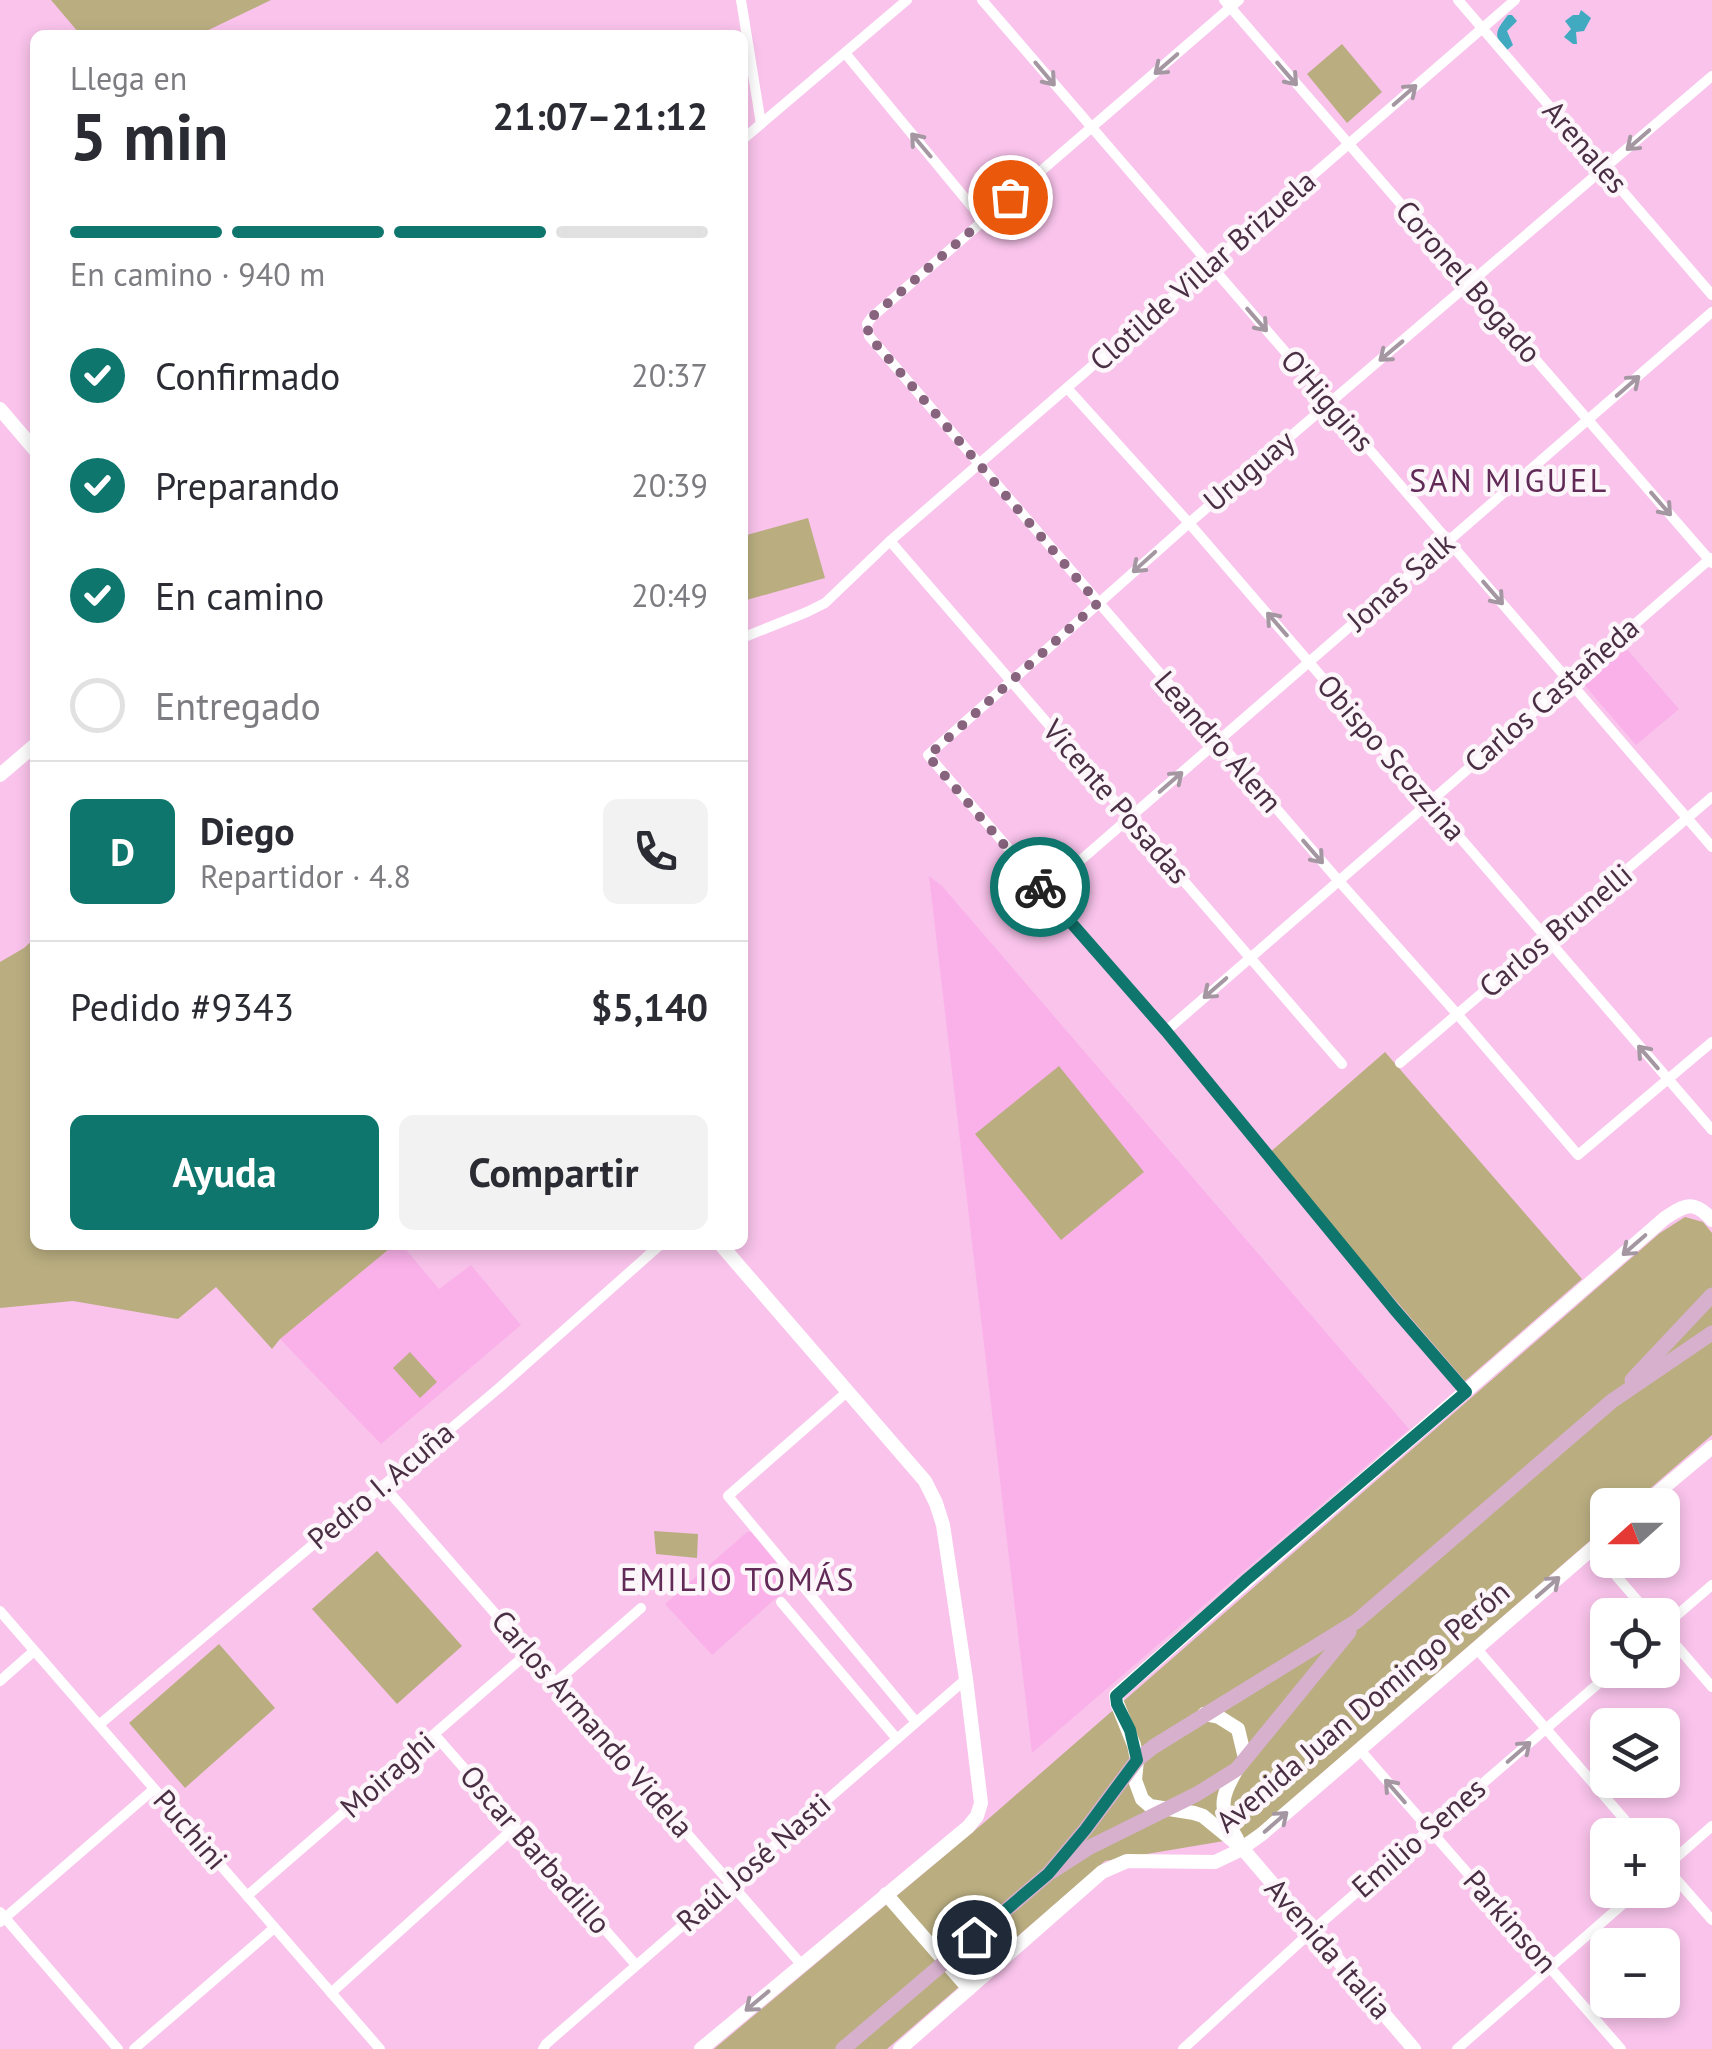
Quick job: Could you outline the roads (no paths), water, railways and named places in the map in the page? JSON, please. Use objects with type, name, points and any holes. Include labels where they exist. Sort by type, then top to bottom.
[{"type":"main road","points":[[0,409],[30,444]]},
{"type":"main road","points":[[0,775],[30,749]]},
{"type":"main road","points":[[1164,1810],[1142,1800],[1135,1780],[1137,1760],[1130,1730],[1116,1696],[1665,1218],[1684,1205],[1695,1206],[1712,1220]]},
{"type":"main road","points":[[701,2049],[968,1827],[978,1816],[981,1803],[943,1525],[936,1503],[925,1480],[725,1250]]},
{"type":"main road","name":"Avenida Juan Domingo Perón","points":[[1048,1874],[1137,1760],[1153,1746],[1358,1621],[1612,1401],[1712,1294]]},
{"type":"main road","name":"Avenida Juan Domingo Perón","points":[[1612,1401],[1712,1333]]},
{"type":"main road","points":[[1663,1488],[1712,1447]]},
{"type":"main road","name":"Avenida Juan Domingo Perón","points":[[910,2046],[1102,1872],[1134,1861],[1214,1862],[1262,1834],[1590,1550]]},
{"type":"main road","name":"Avenida Juan Domingo Perón","points":[[843,2049],[1048,1874],[1090,1847],[1196,1794],[1241,1764],[1358,1621]]},
{"type":"main road","points":[[1204,1714],[1219,1717],[1238,1730],[1241,1764]]},
{"type":"main road","name":"Avenida Italia","points":[[1241,1764],[1222,1804],[1224,1816],[1242,1848]]},
{"type":"main road","name":"Avenida Italia","points":[[1164,1810],[1194,1812],[1242,1848],[1414,2049]]},
{"type":"main road","points":[[886,1894],[969,1989]]},
{"type":"street","points":[[741,0],[746,30]]},
{"type":"street","points":[[748,135],[907,0]]},
{"type":"street","name":"O'Higgins","points":[[982,0],[1712,847]]},
{"type":"street","name":"Arenales","points":[[1458,0],[1712,295]]},
{"type":"street","name":"Clotilde Villar Brizuela","points":[[748,636],[825,602],[890,541],[1515,0]]},
{"type":"street","points":[[845,53],[983,220],[1231,3]]},
{"type":"street","name":"Coronel Bogado","points":[[1231,3],[1348,144],[1711,560]]},
{"type":"street","points":[[748,43],[761,124]]},
{"type":"street","name":"Uruguay","points":[[1044,892],[928,756],[1189,522],[1712,76]]},
{"type":"street","name":"Leandro Alem","points":[[983,220],[872,317],[867,324],[869,336],[1578,1155],[1668,1080]]},
{"type":"street","name":"Jonas Salk","points":[[1044,892],[1712,312]]},
{"type":"street","name":"Obispo Scozzina","points":[[1068,388],[1189,522],[1712,1130]]},
{"type":"street","name":"Vicente Posadas","points":[[890,541],[1342,1064]]},
{"type":"street","name":"Carlos Castañeda","points":[[1166,1031],[1711,560]]},
{"type":"street","name":"Carlos Brunelli","points":[[1400,1063],[1712,798]]},
{"type":"street","points":[[1044,892],[1166,1031],[1466,1392]]},
{"type":"street","points":[[1668,1080],[1712,1042]]},
{"type":"street","name":"Pedro I. Acuña","points":[[100,1724],[511,1378],[654,1250]]},
{"type":"street","points":[[848,1392],[728,1496],[916,1722]]},
{"type":"street","name":"Carlos Armando Videla","points":[[383,1485],[801,1964]]},
{"type":"street","points":[[1618,1578],[1635,1598]]},
{"type":"street","points":[[1680,1613],[1712,1585]]},
{"type":"street","points":[[782,1602],[896,1739]]},
{"type":"street","points":[[556,1682],[641,1608]]},
{"type":"street","name":"Puchini","points":[[0,1612],[380,2049]]},
{"type":"street","points":[[1478,1649],[1623,1818]]},
{"type":"street","points":[[1680,1649],[1712,1686]]},
{"type":"street","points":[[0,1681],[34,1650]]},
{"type":"street","name":"Moiraghi","points":[[246,1896],[528,1652]]},
{"type":"street","name":"Raúl José Nasti","points":[[542,2048],[966,1679]]},
{"type":"street","name":"Emilio Senes","points":[[1183,2049],[1313,1930],[1593,1688]]},
{"type":"street","name":"Oscar Barbadillo","points":[[435,1735],[636,1965]]},
{"type":"street","name":"Parkinson","points":[[1360,1750],[1620,2049]]},
{"type":"street","points":[[118,2049],[2,1917],[154,1788]]},
{"type":"street","points":[[1680,1853],[1712,1826]]},
{"type":"street","points":[[331,1992],[515,1827]]},
{"type":"street","points":[[1680,1884],[1712,1920]]},
{"type":"street","points":[[1457,2049],[1618,1908]]},
{"type":"street","points":[[134,2049],[274,1928]]},
{"type":"water","points":[[1581,10],[1591,18],[1584,31],[1576,32],[1577,44],[1573,44],[1564,37],[1571,29],[1565,21]]},
{"type":"water","points":[[1508,15],[1517,21],[1507,31],[1513,45],[1507,50],[1497,32]]},
{"type":"district","name":"SAN MIGUEL","points":[[1509,481]]},
{"type":"district","name":"EMILIO TOMÁS","points":[[738,1580]]}]
